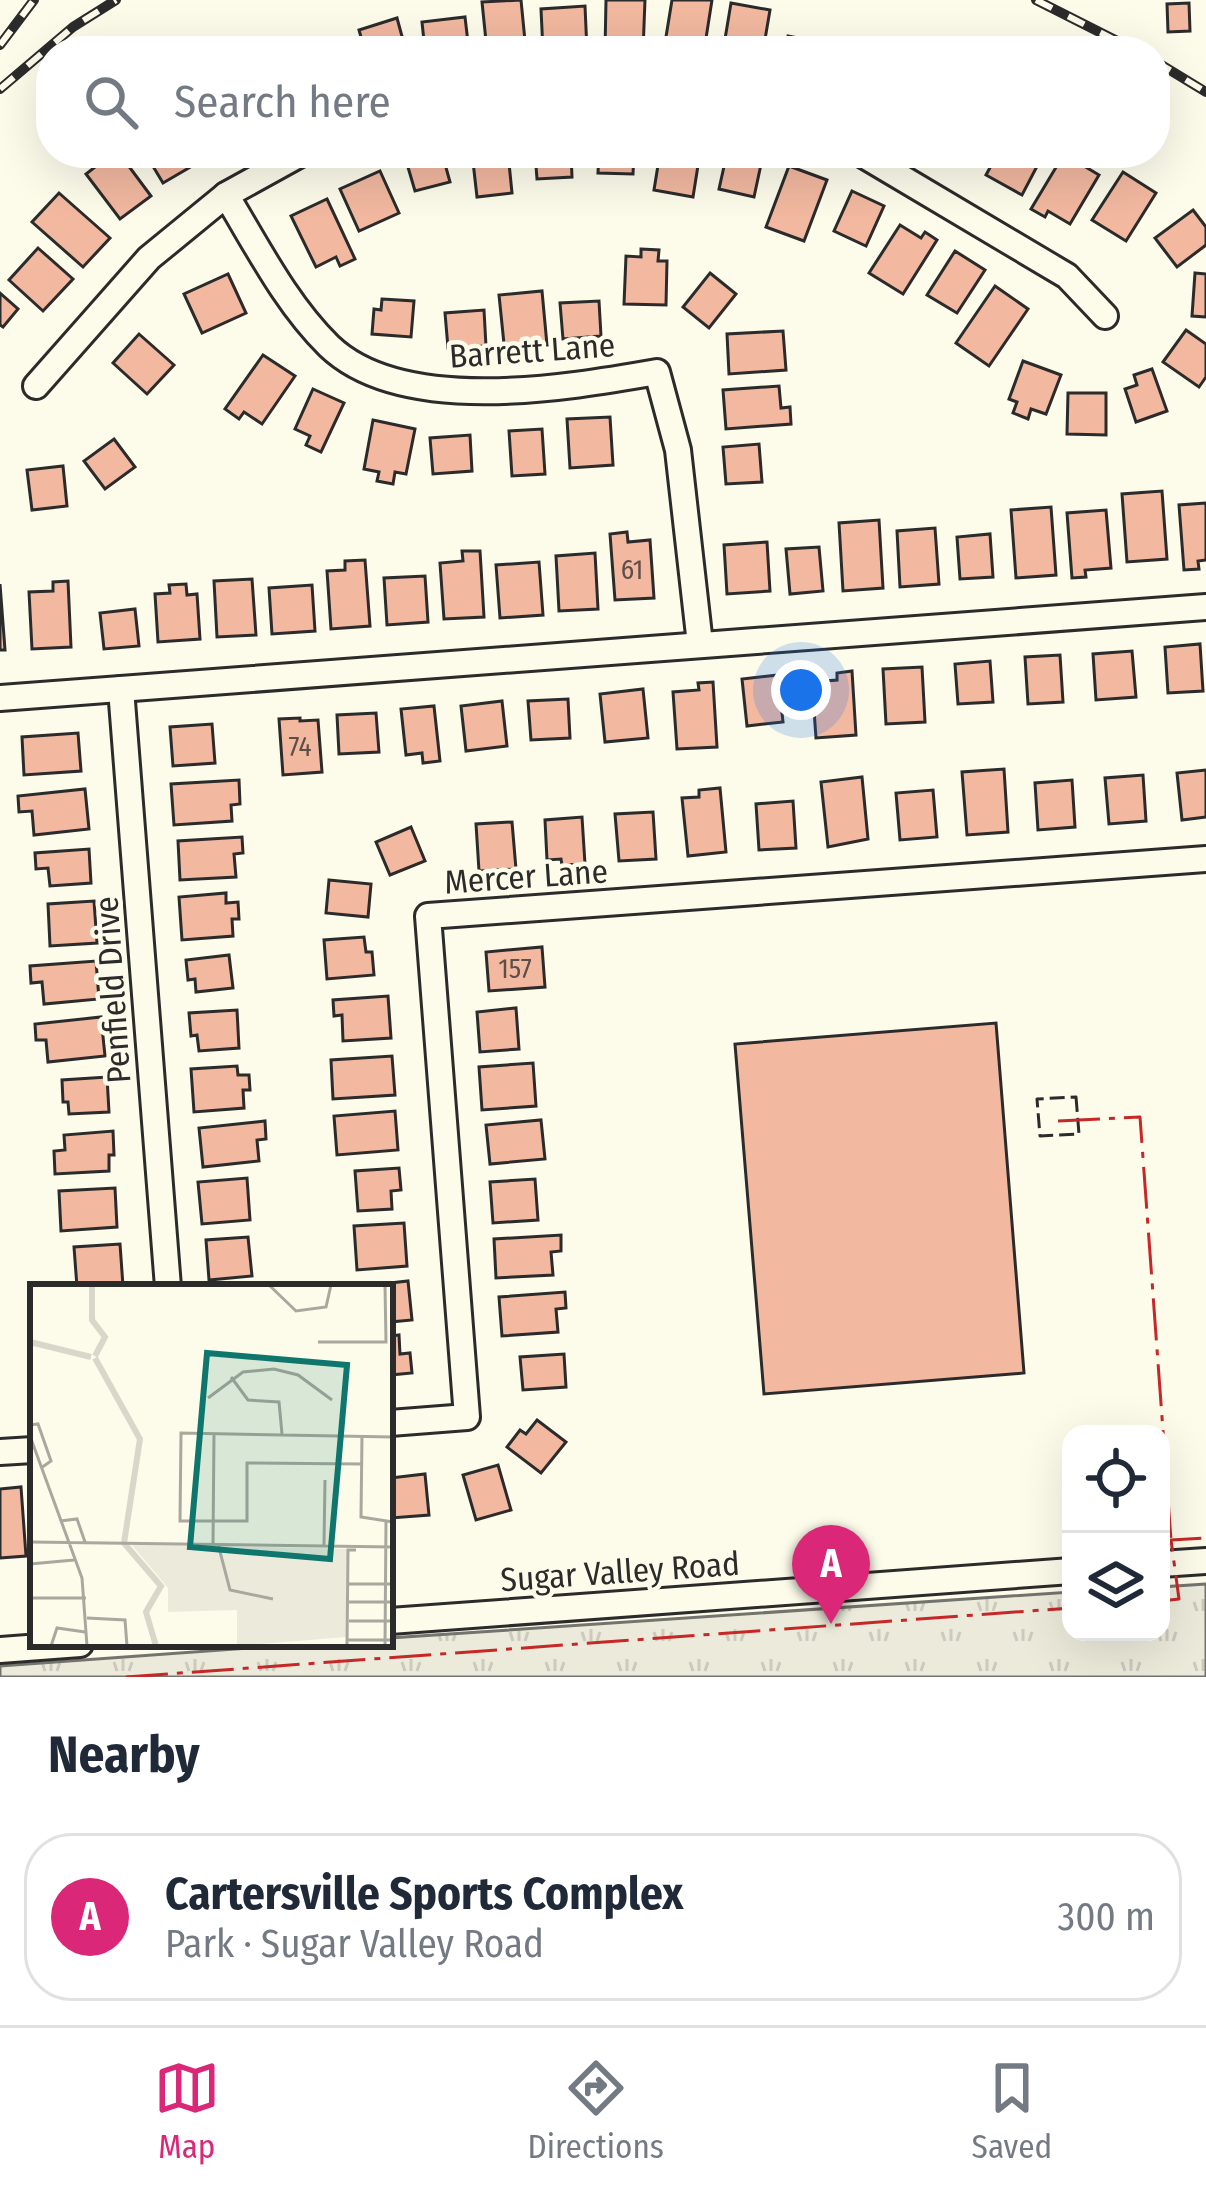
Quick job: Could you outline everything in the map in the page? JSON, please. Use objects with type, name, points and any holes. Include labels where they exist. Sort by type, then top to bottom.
[{"type":"street","points":[[36,386],[149,258],[226,195],[275,168]]},
{"type":"street","points":[[885,168],[1067,275],[1105,316]]},
{"type":"street","name":"Barrett Lane","points":[[226,195],[305,321],[334,351],[385,379],[452,392],[604,381],[657,372],[678,450],[700,644]]},
{"type":"street","points":[[0,698],[1206,607]]},
{"type":"street","name":"Penfield Drive","points":[[122,688],[168,1284]]},
{"type":"street","name":"Mercer Lane","points":[[393,1423],[467,1417],[428,916],[1206,859]]},
{"type":"street","points":[[0,1452],[30,1450]]},
{"type":"street","points":[[1170,1563],[1206,1561]]},
{"type":"street","name":"Sugar Valley Road","points":[[393,1622],[1062,1572]]},
{"type":"street","points":[[0,1650],[40,1647]]},
{"type":"green space","points":[[1206,1584],[1206,1677],[0,1677],[0,1666],[262,1647],[393,1647],[393,1638],[1062,1593],[1062,1641],[1170,1641],[1170,1586]]},
{"type":"building","points":[[521,0],[525,36],[485,36],[482,2]]},
{"type":"building","points":[[606,0],[645,0],[644,36],[605,36]]},
{"type":"building","points":[[672,0],[712,0],[706,36],[666,36]]},
{"type":"building","points":[[731,3],[770,10],[766,36],[726,36]]},
{"type":"building","points":[[1189,3],[1190,31],[1168,32],[1167,4]]},
{"type":"building","points":[[585,6],[586,36],[542,36],[541,9]]},
{"type":"building","points":[[465,17],[467,36],[423,36],[422,22]]},
{"type":"building","points":[[397,18],[402,36],[361,36],[359,30]]},
{"type":"building","points":[[94,168],[130,168],[151,196],[120,219],[86,174]]},
{"type":"building","points":[[154,168],[189,168],[163,183]]},
{"type":"building","points":[[408,168],[446,168],[450,182],[415,191]]},
{"type":"building","points":[[474,168],[510,168],[512,193],[477,197]]},
{"type":"building","points":[[536,168],[572,168],[572,177],[537,179]]},
{"type":"building","points":[[598,168],[633,168],[633,174],[598,173]]},
{"type":"building","points":[[658,168],[698,168],[693,197],[654,190]]},
{"type":"building","points":[[724,168],[760,168],[754,197],[719,189]]},
{"type":"building","points":[[788,168],[827,180],[804,241],[766,227]]},
{"type":"building","points":[[990,168],[1036,168],[1022,195],[986,175]]},
{"type":"building","points":[[1056,168],[1087,168],[1099,175],[1070,224],[1048,211],[1045,217],[1031,209]]},
{"type":"building","points":[[380,171],[399,213],[359,231],[340,189]]},
{"type":"building","points":[[1123,172],[1156,193],[1126,241],[1092,220]]},
{"type":"building","points":[[852,191],[884,206],[866,246],[834,231]]},
{"type":"building","points":[[59,193],[110,238],[83,267],[32,222]]},
{"type":"building","points":[[327,199],[355,259],[340,266],[336,257],[316,267],[291,216]]},
{"type":"building","points":[[1193,210],[1206,227],[1206,245],[1177,267],[1155,238]]},
{"type":"building","points":[[900,225],[921,238],[925,232],[937,240],[903,294],[869,273]]},
{"type":"building","points":[[38,248],[73,279],[43,311],[9,280]]},
{"type":"building","points":[[641,249],[659,250],[658,261],[667,261],[666,305],[624,304],[626,256],[641,257]]},
{"type":"building","points":[[955,251],[985,270],[957,313],[927,295]]},
{"type":"building","points":[[710,273],[736,294],[709,328],[683,307]]},
{"type":"building","points":[[1195,273],[1206,274],[1206,317],[1192,316]]},
{"type":"building","points":[[228,274],[246,313],[202,333],[184,294]]},
{"type":"building","points":[[995,286],[1028,309],[989,366],[956,343]]},
{"type":"building","points":[[542,291],[547,345],[504,344],[499,295]]},
{"type":"building","points":[[0,293],[18,309],[3,327],[0,325]]},
{"type":"building","points":[[382,299],[414,301],[411,337],[372,334],[374,309],[381,310]]},
{"type":"building","points":[[599,301],[601,336],[563,339],[560,303]]},
{"type":"building","points":[[484,310],[486,346],[448,348],[445,313]]},
{"type":"building","points":[[1186,330],[1206,344],[1206,377],[1199,387],[1163,362]]},
{"type":"building","points":[[783,331],[786,370],[729,374],[727,334]]},
{"type":"building","points":[[139,334],[174,365],[147,394],[113,363]]},
{"type":"building","points":[[263,355],[295,376],[262,424],[244,412],[239,419],[225,409]]},
{"type":"building","points":[[1023,361],[1061,375],[1046,414],[1031,409],[1028,419],[1013,413],[1017,402],[1009,399]]},
{"type":"building","points":[[1152,369],[1167,411],[1136,422],[1125,389],[1137,385],[1134,375]]},
{"type":"building","points":[[779,386],[781,408],[790,407],[791,424],[726,429],[723,390]]},
{"type":"building","points":[[313,389],[344,403],[321,452],[306,445],[310,436],[295,429]]},
{"type":"building","points":[[1068,393],[1106,393],[1106,435],[1067,434]]},
{"type":"building","points":[[610,417],[613,465],[570,468],[567,419]]},
{"type":"building","points":[[373,420],[415,429],[406,474],[395,472],[393,484],[377,481],[379,472],[364,469]]},
{"type":"building","points":[[542,429],[545,474],[512,476],[509,431]]},
{"type":"building","points":[[470,435],[472,471],[433,474],[430,438]]},
{"type":"building","points":[[114,439],[135,467],[105,489],[84,461]]},
{"type":"building","points":[[759,444],[762,482],[726,484],[723,447]]},
{"type":"building","points":[[63,466],[67,506],[32,510],[27,470]]},
{"type":"building","points":[[1162,491],[1167,559],[1127,562],[1122,494]]},
{"type":"building","points":[[1206,503],[1206,560],[1198,561],[1199,569],[1184,570],[1179,505]]},
{"type":"building","points":[[1051,507],[1056,575],[1016,578],[1011,510]]},
{"type":"building","points":[[1106,510],[1111,568],[1085,570],[1086,577],[1072,578],[1067,513]]},
{"type":"building","points":[[879,520],[883,588],[843,591],[839,523]]},
{"type":"building","points":[[935,528],[939,584],[900,587],[897,531]]},
{"type":"building","points":[[627,532],[628,542],[650,540],[654,598],[615,600],[610,534]]},
{"type":"building","points":[[990,534],[993,577],[960,579],[957,537]]},
{"type":"building","points":[[767,542],[770,591],[727,594],[724,545]]},
{"type":"building","points":[[819,547],[823,591],[790,594],[786,549]]},
{"type":"building","points":[[462,551],[480,551],[484,617],[444,619],[440,563],[463,561]]},
{"type":"building","points":[[595,553],[598,609],[559,611],[556,556]]},
{"type":"building","points":[[365,560],[370,626],[331,629],[327,571],[345,570],[345,561]]},
{"type":"building","points":[[539,562],[543,615],[500,618],[496,565]]},
{"type":"building","points":[[425,576],[428,622],[387,625],[384,578]]},
{"type":"building","points":[[252,579],[256,635],[217,637],[214,581]]},
{"type":"building","points":[[68,581],[71,647],[32,649],[29,592],[53,591],[53,582]]},
{"type":"building","points":[[0,584],[5,650],[0,650]]},
{"type":"building","points":[[186,584],[187,595],[197,594],[200,639],[158,642],[155,594],[170,593],[169,585]]},
{"type":"building","points":[[312,585],[315,631],[272,634],[269,588]]},
{"type":"building","points":[[135,609],[139,646],[104,649],[100,613]]},
{"type":"building","points":[[1200,644],[1203,691],[1168,693],[1165,647]]},
{"type":"building","points":[[1132,651],[1136,697],[1096,700],[1093,654]]},
{"type":"building","points":[[1060,655],[1063,702],[1028,704],[1025,657]]},
{"type":"building","points":[[990,661],[993,702],[958,704],[955,664]]},
{"type":"building","points":[[922,667],[925,722],[886,724],[883,669]]},
{"type":"building","points":[[852,671],[856,735],[816,738],[812,682],[837,680],[837,673]]},
{"type":"building","points":[[778,675],[783,722],[747,726],[742,679]]},
{"type":"building","points":[[713,682],[717,747],[677,749],[673,692],[699,690],[698,683]]},
{"type":"building","points":[[643,689],[648,738],[605,742],[600,694]]},
{"type":"building","points":[[568,699],[570,738],[531,740],[528,701]]},
{"type":"building","points":[[502,701],[507,746],[466,751],[461,706]]},
{"type":"building","points":[[434,706],[440,761],[423,763],[422,753],[406,755],[401,709]]},
{"type":"building","points":[[376,713],[379,752],[339,754],[337,715]]},
{"type":"building","points":[[279,719],[318,720],[322,772],[283,775]]},
{"type":"building","points":[[212,724],[215,763],[173,766],[170,727]]},
{"type":"building","points":[[78,733],[81,771],[24,775],[22,737]]},
{"type":"building","points":[[1004,769],[1008,832],[967,835],[962,772]]},
{"type":"building","points":[[1206,770],[1206,817],[1182,820],[1177,773]]},
{"type":"building","points":[[1143,775],[1146,821],[1109,824],[1105,778]]},
{"type":"building","points":[[862,777],[868,839],[828,847],[821,782]]},
{"type":"building","points":[[239,780],[240,804],[231,805],[232,821],[174,825],[171,784]]},
{"type":"building","points":[[1072,780],[1075,827],[1038,830],[1035,783]]},
{"type":"building","points":[[720,788],[726,852],[688,856],[682,798]]},
{"type":"building","points":[[85,789],[89,829],[34,835],[32,811],[19,812],[18,796]]},
{"type":"building","points":[[933,790],[937,837],[900,840],[896,793]]},
{"type":"building","points":[[793,801],[796,848],[759,850],[756,804]]},
{"type":"building","points":[[653,812],[656,859],[619,861],[615,814]]},
{"type":"building","points":[[582,817],[585,864],[547,860],[545,820]]},
{"type":"building","points":[[512,822],[516,869],[479,871],[476,824]]},
{"type":"building","points":[[411,827],[425,861],[390,875],[376,842]]},
{"type":"building","points":[[242,837],[243,853],[234,854],[236,877],[180,880],[178,841]]},
{"type":"building","points":[[89,849],[91,883],[50,886],[48,868],[36,869],[35,853]]},
{"type":"building","points":[[329,880],[371,884],[368,917],[326,913]]},
{"type":"building","points":[[226,893],[226,903],[238,902],[233,936],[182,940],[179,897]]},
{"type":"building","points":[[94,901],[97,943],[50,946],[48,904]]},
{"type":"building","points":[[364,937],[366,952],[372,952],[374,975],[327,979],[324,940]]},
{"type":"building","points":[[542,947],[545,987],[489,991],[486,952]]},
{"type":"building","points":[[229,955],[233,988],[196,992],[195,979],[188,980],[186,960]]},
{"type":"building","points":[[96,961],[99,999],[44,1004],[42,982],[31,983],[30,966]]},
{"type":"building","points":[[388,996],[391,1038],[343,1041],[342,1015],[334,1016],[333,1000]]},
{"type":"building","points":[[516,1008],[519,1049],[480,1052],[477,1012]]},
{"type":"building","points":[[237,1010],[239,1048],[199,1051],[197,1035],[191,1036],[189,1013]]},
{"type":"building","points":[[101,1017],[105,1056],[48,1062],[46,1040],[36,1040],[35,1024]]},
{"type":"building","points":[[996,1023],[1024,1373],[764,1394],[735,1044]]},
{"type":"building","points":[[392,1056],[395,1095],[333,1099],[331,1060]]},
{"type":"building","points":[[533,1063],[536,1106],[482,1110],[479,1067]]},
{"type":"building","points":[[237,1066],[238,1075],[249,1075],[250,1090],[243,1090],[244,1108],[194,1112],[191,1069]]},
{"type":"building","points":[[107,1077],[109,1112],[69,1114],[62,1080]]},
{"type":"building","points":[[395,1111],[398,1150],[337,1155],[334,1116]]},
{"type":"building","points":[[541,1120],[545,1159],[490,1164],[486,1125]]},
{"type":"building","points":[[265,1121],[266,1139],[257,1140],[259,1161],[203,1167],[199,1128]]},
{"type":"building","points":[[113,1131],[109,1171],[55,1174],[54,1151],[65,1150],[64,1135]]},
{"type":"building","points":[[399,1168],[401,1190],[391,1191],[392,1209],[358,1211],[355,1171]]},
{"type":"building","points":[[247,1178],[250,1220],[202,1224],[198,1182]]},
{"type":"building","points":[[535,1179],[538,1220],[493,1223],[490,1182]]},
{"type":"building","points":[[115,1188],[117,1227],[61,1231],[59,1191]]},
{"type":"building","points":[[404,1223],[407,1266],[357,1270],[354,1226]]},
{"type":"building","points":[[561,1235],[561,1251],[551,1252],[553,1275],[496,1278],[494,1239]]},
{"type":"building","points":[[248,1237],[252,1276],[209,1280],[206,1240]]},
{"type":"building","points":[[120,1244],[123,1284],[77,1284],[74,1247]]},
{"type":"building","points":[[408,1281],[412,1320],[393,1322],[393,1284],[382,1284]]},
{"type":"building","points":[[565,1292],[566,1308],[556,1309],[558,1332],[502,1336],[499,1297]]},
{"type":"building","points":[[399,1335],[400,1354],[410,1353],[412,1373],[393,1375],[393,1336]]},
{"type":"building","points":[[564,1354],[566,1387],[523,1390],[520,1357]]},
{"type":"building","points":[[537,1420],[566,1442],[541,1473],[507,1447],[520,1430],[526,1434]]},
{"type":"building","points":[[498,1465],[511,1510],[476,1520],[463,1475]]},
{"type":"building","points":[[425,1474],[429,1515],[393,1518],[393,1478]]},
{"type":"building","points":[[21,1487],[26,1556],[0,1558],[0,1489]]},
{"type":"railway","points":[[0,45],[34,0]]},
{"type":"railway","points":[[62,36],[116,0]]},
{"type":"railway","points":[[1036,0],[1107,36]]},
{"type":"railway","points":[[0,89],[36,58]]},
{"type":"railway","points":[[1170,70],[1206,92]]},
{"type":"fence","points":[[1076,1097],[1079,1134],[1040,1136],[1037,1099],[1076,1097]]},
{"type":"power","points":[[1058,1121],[1140,1117],[1171,1540]]},
{"type":"power","points":[[1170,1600],[1179,1599],[1171,1540],[1206,1538]]},
{"type":"power","points":[[126,1677],[1062,1609]]},
{"type":"place","name":"Cartersville Sports Complex","points":[[831,1624]]}]
